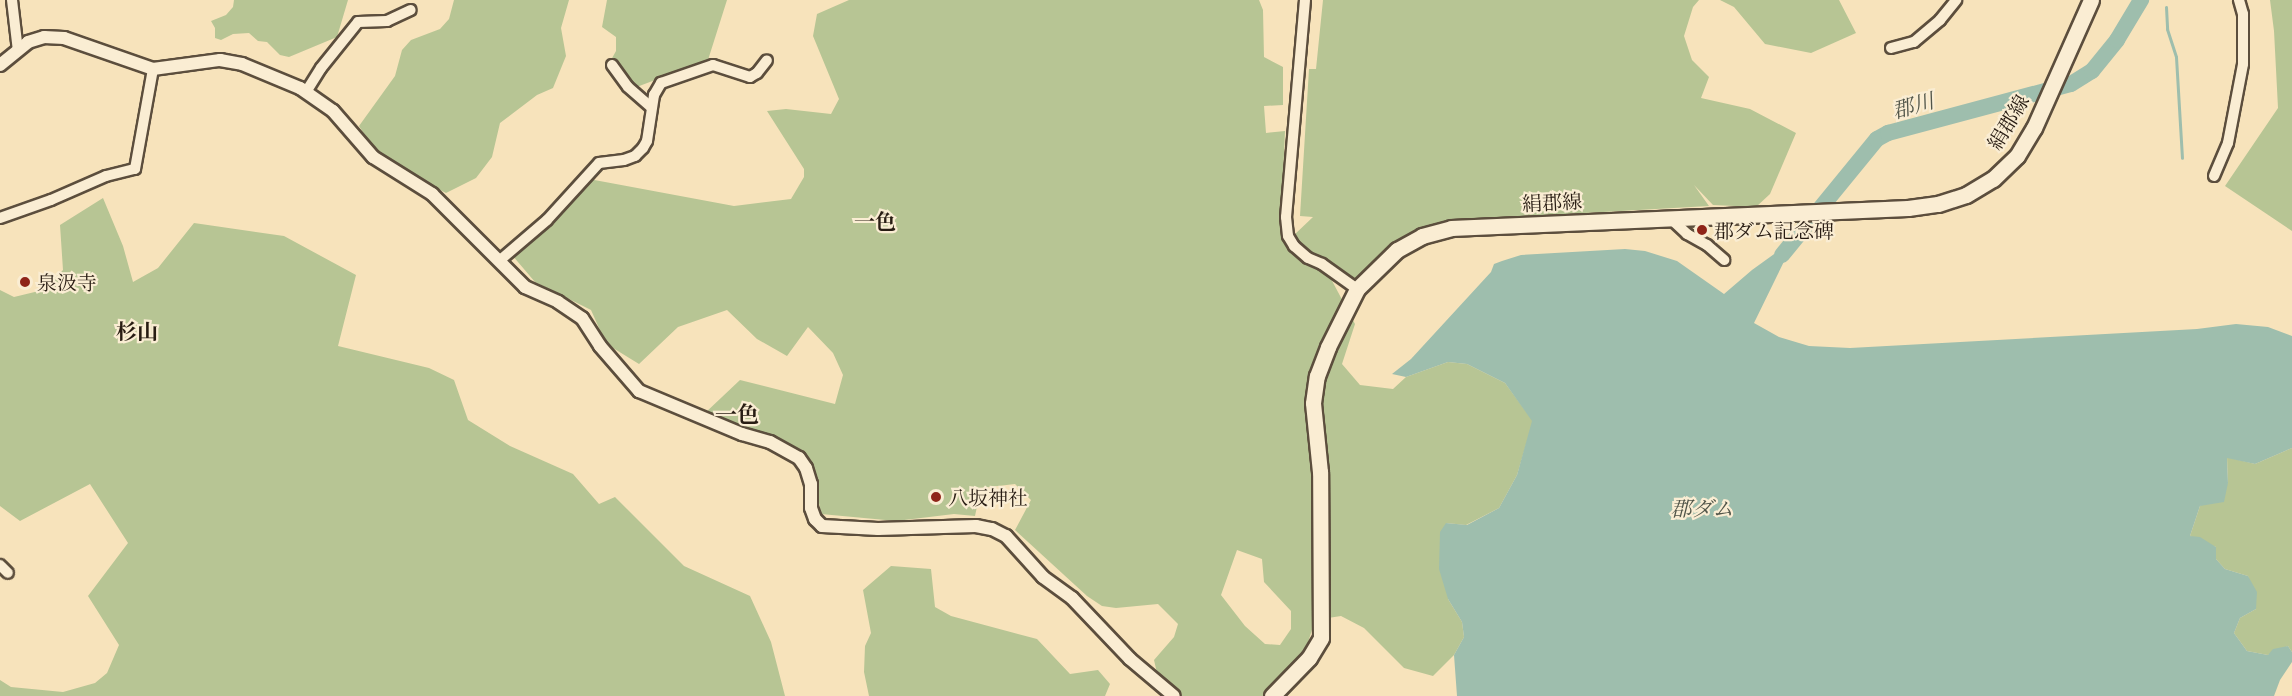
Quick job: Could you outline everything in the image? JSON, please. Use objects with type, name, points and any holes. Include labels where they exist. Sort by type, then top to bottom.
[{"type":"main road","name":"絹郡線","points":[[1272,696],[1309,658],[1321,638],[1320,472],[1313,403],[1317,376],[1324,356],[1357,289],[1397,250],[1422,236],[1451,228],[1908,208],[1938,204],[1966,195],[1993,179],[2017,156],[2047,99],[2091,0]]},
{"type":"street","points":[[12,0],[18,51]]},
{"type":"street","points":[[1305,0],[1286,218],[1288,236],[1294,246],[1308,258],[1322,264],[1357,289]]},
{"type":"street","points":[[1891,48],[1914,42],[1940,20],[1956,0]]},
{"type":"street","points":[[2214,176],[2228,143],[2243,64],[2243,14],[2239,0]]},
{"type":"street","points":[[306,92],[321,68],[358,22],[387,21],[411,10]]},
{"type":"street","points":[[0,65],[28,42],[44,37],[64,38],[153,69],[220,60],[242,64],[306,92],[333,111],[373,157],[432,194],[525,287],[558,302],[582,318],[600,346],[639,391],[732,430],[770,442],[799,458],[806,468],[811,484],[811,508],[814,519],[822,526],[878,529],[976,525],[992,529],[1006,536],[1043,577],[1072,598],[1130,659],[1174,696]]},
{"type":"street","points":[[499,261],[547,220],[599,163],[624,160],[635,156],[643,148],[650,124],[651,107],[661,83],[672,77],[713,64],[750,77],[757,73],[767,60]]},
{"type":"street","points":[[612,64],[628,87],[651,107]]},
{"type":"street","points":[[0,218],[106,177],[135,169],[153,69]]},
{"type":"street","points":[[1669,217],[1687,234],[1707,245],[1724,260]]},
{"type":"street","points":[[0,565],[8,573]]},
{"type":"green space","points":[[234,0],[348,0],[337,37],[289,57],[280,55],[267,42],[258,41],[249,33],[233,34],[221,40],[215,38],[215,28],[211,21],[226,15],[233,7]]},
{"type":"green space","points":[[454,0],[569,0],[561,28],[566,56],[553,88],[537,95],[500,123],[492,157],[476,178],[446,193],[390,164],[371,145],[359,126],[395,76],[402,50],[411,40],[440,29],[449,19]]},
{"type":"green space","points":[[607,0],[727,0],[708,60],[634,88],[611,60],[616,51],[616,37],[602,27]]},
{"type":"green space","points":[[849,0],[1259,0],[1263,10],[1264,57],[1283,67],[1283,105],[1264,106],[1266,133],[1285,131],[1282,202],[1286,235],[1295,254],[1330,277],[1355,324],[1342,364],[1360,385],[1393,389],[1406,377],[1448,362],[1467,364],[1505,383],[1533,421],[1517,475],[1499,508],[1466,525],[1446,523],[1448,599],[1462,622],[1464,637],[1454,655],[1433,676],[1404,668],[1364,628],[1341,616],[1315,620],[1306,649],[1265,696],[1182,696],[1157,673],[1154,660],[1174,637],[1178,624],[1158,604],[1116,608],[1102,606],[1087,596],[1015,530],[1031,500],[1015,484],[981,488],[975,516],[954,514],[896,521],[821,514],[811,460],[784,441],[704,414],[740,380],[835,404],[843,375],[833,353],[808,327],[787,356],[757,339],[727,310],[678,327],[639,364],[613,348],[603,337],[591,310],[535,282],[512,255],[556,201],[572,186],[589,179],[734,206],[791,199],[804,177],[804,169],[767,111],[786,109],[831,114],[839,99],[813,36],[817,14]],"holes":[[[1237,550],[1262,559],[1264,582],[1291,611],[1291,629],[1280,645],[1265,644],[1245,626],[1221,595]]]},
{"type":"green space","points":[[1323,0],[1699,0],[1693,7],[1684,36],[1692,60],[1709,77],[1701,98],[1750,109],[1796,133],[1770,194],[1756,207],[1713,205],[1694,185],[1709,206],[1463,220],[1412,235],[1378,258],[1357,283],[1307,253],[1293,236],[1313,217],[1300,216],[1309,69],[1316,69]]},
{"type":"green space","points":[[1720,0],[1839,0],[1856,33],[1811,53],[1765,44],[1734,7]]},
{"type":"green space","points":[[2270,0],[2292,0],[2292,231],[2225,186],[2278,108]]},
{"type":"green space","points":[[103,198],[123,246],[133,282],[158,268],[194,223],[284,236],[356,275],[338,346],[429,368],[454,380],[468,420],[510,446],[573,474],[599,504],[615,497],[684,566],[750,596],[771,642],[785,696],[0,696],[0,680],[11,687],[63,692],[95,683],[107,673],[119,645],[88,596],[128,543],[90,484],[20,521],[0,506],[0,290],[14,297],[43,290],[63,270],[60,225]]},
{"type":"green space","points":[[2292,448],[2292,652],[2288,646],[2268,655],[2247,651],[2234,633],[2240,618],[2256,609],[2248,576],[2225,569],[2216,559],[2216,547],[2190,536],[2200,506],[2228,483],[2227,457],[2255,464]]},
{"type":"green space","points":[[891,566],[931,569],[935,607],[951,616],[1037,639],[1070,674],[1098,670],[1110,684],[1105,696],[869,696],[864,672],[865,646],[871,633],[863,590]]},
{"type":"water","name":"郡ダム","points":[[1795,239],[1754,323],[1779,337],[1809,346],[1850,348],[2197,329],[2236,324],[2268,327],[2292,336],[2292,448],[2255,464],[2227,458],[2228,483],[2224,502],[2200,506],[2190,536],[2200,537],[2216,547],[2216,559],[2225,569],[2248,576],[2257,592],[2256,609],[2240,618],[2234,633],[2247,651],[2268,655],[2273,649],[2288,646],[2292,652],[2292,662],[2280,680],[2274,696],[1457,696],[1454,655],[1464,637],[1462,622],[1448,599],[1439,569],[1440,532],[1446,523],[1467,525],[1499,508],[1517,475],[1532,421],[1505,383],[1467,364],[1448,362],[1406,377],[1392,374],[1411,359],[1491,272],[1494,264],[1502,261],[1521,255],[1625,249],[1645,251],[1677,261],[1724,294],[1752,270]]},
{"type":"waterway","name":"郡川","points":[[1782,255],[1877,139],[1888,133],[2071,84],[2092,71],[2117,40],[2141,0]]},
{"type":"waterway","points":[[2166,7],[2167,29],[2176,57],[2182,158]]},
{"type":"place","name":"郡ダム記念碑","points":[[1702,230]]},
{"type":"place","name":"泉汲寺","points":[[25,282]]},
{"type":"place","name":"八坂神社","points":[[936,497]]},
{"type":"district","name":"一色","points":[[875,222]]},
{"type":"district","name":"杉山","points":[[137,332]]},
{"type":"district","name":"一色","points":[[737,415]]}]
